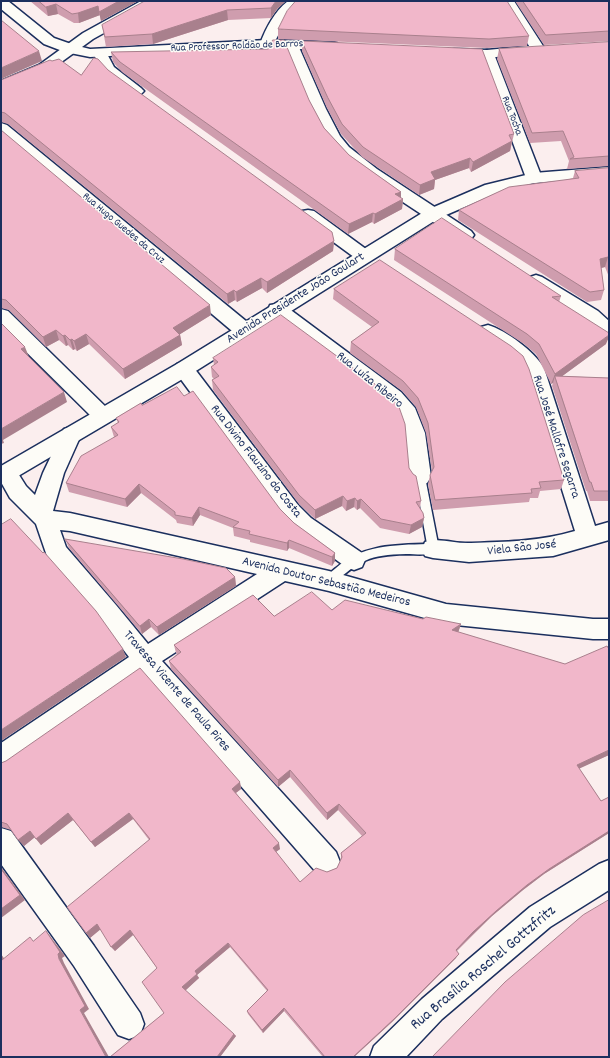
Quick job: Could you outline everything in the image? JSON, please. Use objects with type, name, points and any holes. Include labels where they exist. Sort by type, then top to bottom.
[{"type":"street","points":[[1,86],[44,68],[88,36],[125,6],[150,1]]},
{"type":"street","points":[[267,44],[272,31],[283,12],[297,1]]},
{"type":"street","points":[[507,1],[538,49]]},
{"type":"street","name":"Rua Professor Roldão de Barros","points":[[1,2],[48,41],[70,49],[100,53],[267,44],[344,47]]},
{"type":"street","points":[[291,45],[318,109],[333,137],[344,150],[371,173],[477,242]]},
{"type":"street","points":[[443,52],[487,54],[554,49]]},
{"type":"street","points":[[100,53],[108,69],[150,101]]},
{"type":"street","name":"Rua Tocha","points":[[487,54],[534,178]]},
{"type":"street","name":"Rua Hugo Guedes da Cruz","points":[[1,128],[245,331]]},
{"type":"street","name":"Avenida Presidente João Goulart","points":[[4,475],[184,369],[433,214],[491,189],[534,178],[609,172]]},
{"type":"street","points":[[298,208],[366,255],[388,266]]},
{"type":"street","points":[[524,273],[591,316],[609,331]]},
{"type":"street","name":"Rua Luíza Ribeiro","points":[[277,310],[394,397],[408,413],[415,433],[420,477]]},
{"type":"street","points":[[1,316],[103,416]]},
{"type":"street","name":"Rua José Mallofre Segarra","points":[[471,320],[516,350],[528,360],[534,368],[588,538]]},
{"type":"street","name":"Rua Divino Flauzino da Costa","points":[[184,369],[290,511],[303,524],[354,560]]},
{"type":"street","name":"Travessa Vicente de Paula Pires","points":[[71,435],[52,474],[46,492],[44,516],[56,552],[108,612],[144,659],[326,862]]},
{"type":"street","points":[[4,475],[18,492],[44,516]]},
{"type":"street","name":"Avenida Doutor Sebastião Medeiros","points":[[44,516],[329,581],[446,614],[593,629],[609,629]]},
{"type":"street","name":"Viela São José","points":[[433,550],[469,554],[512,552],[553,547],[609,531]]},
{"type":"street","points":[[1,758],[144,659],[283,570]]},
{"type":"street","points":[[1,841],[84,956],[129,1024]]},
{"type":"street","name":"Rua Brasília Roschel Gottzfritz","points":[[384,1057],[432,1009],[540,917],[609,874]]},
{"type":"lane","points":[[329,581],[354,560],[370,554],[383,551],[433,550],[420,477]]},
{"type":"building","points":[[39,1],[119,1],[99,12],[98,6],[72,14],[56,4],[46,7]]},
{"type":"building","points":[[145,1],[276,1],[271,8],[227,10],[152,34],[105,37],[102,25]]},
{"type":"building","points":[[296,1],[507,1],[529,36],[489,39],[278,29],[287,11]]},
{"type":"building","points":[[523,1],[609,1],[609,31],[546,35]]},
{"type":"building","points":[[1,20],[39,51],[1,68]]},
{"type":"building","points":[[273,40],[284,40],[309,100],[324,128],[349,155],[401,192],[395,194],[403,199],[375,214],[373,213],[349,224],[120,62],[111,52],[268,49]]},
{"type":"building","points":[[302,41],[482,49],[514,134],[509,135],[512,141],[473,162],[470,158],[431,172],[435,179],[420,185],[363,147],[342,124],[328,98]]},
{"type":"building","points":[[609,42],[609,156],[570,159],[574,157],[563,131],[532,133],[499,49]]},
{"type":"building","points":[[94,58],[98,59],[108,70],[332,232],[334,241],[267,282],[261,278],[236,292],[234,290],[227,294],[5,113],[1,112],[1,80],[50,60],[52,61],[59,59],[81,75]]},
{"type":"building","points":[[1,130],[210,305],[173,328],[180,335],[123,369],[86,334],[74,341],[72,339],[70,340],[65,335],[63,336],[56,330],[43,337],[6,300],[1,299]]},
{"type":"building","points":[[609,168],[609,259],[608,257],[600,259],[604,290],[590,292],[459,210],[509,187],[579,178],[575,171]]},
{"type":"building","points":[[442,218],[561,296],[552,297],[609,333],[609,335],[555,374],[539,344],[527,334],[395,249]]},
{"type":"building","points":[[380,260],[511,346],[523,356],[529,369],[564,480],[539,482],[541,488],[531,489],[532,493],[435,500],[430,475],[434,467],[428,423],[418,398],[403,381],[351,342],[379,322],[334,289]]},
{"type":"building","points":[[281,315],[387,393],[399,407],[405,424],[409,468],[416,476],[421,501],[416,502],[423,513],[424,518],[411,525],[381,519],[361,499],[357,501],[355,498],[347,501],[343,496],[315,510],[299,495],[212,380],[219,376],[211,367],[218,362],[213,358]]},
{"type":"building","points":[[1,323],[25,347],[21,349],[64,392],[1,429]]},
{"type":"building","points":[[555,376],[609,378],[609,491],[594,491]]},
{"type":"building","points":[[177,387],[184,396],[193,391],[280,509],[294,523],[335,553],[332,557],[289,540],[287,543],[249,534],[250,531],[233,527],[239,522],[199,507],[192,518],[175,515],[175,512],[139,484],[125,499],[66,483],[81,456],[118,435],[111,427],[119,422],[116,418],[141,403],[142,405]]},
{"type":"building","points":[[11,519],[43,553],[44,552],[96,611],[123,649],[1,730],[1,525]]},
{"type":"building","points":[[65,539],[183,559],[226,568],[235,577],[157,627],[149,619],[140,626]]},
{"type":"building","points":[[312,592],[332,610],[345,600],[423,619],[426,617],[461,624],[452,630],[565,664],[607,646],[609,649],[609,750],[577,765],[601,801],[609,797],[609,831],[549,869],[496,911],[456,950],[459,954],[394,1019],[353,1057],[325,1057],[284,1008],[262,1030],[247,1011],[268,990],[228,943],[195,971],[197,974],[182,987],[234,1034],[217,1057],[110,1057],[164,1013],[142,982],[157,968],[130,930],[111,947],[97,924],[86,933],[67,907],[150,839],[129,813],[91,842],[68,813],[36,839],[30,831],[18,840],[7,824],[1,822],[1,763],[140,668],[240,782],[232,789],[279,843],[273,848],[300,882],[316,868],[327,872],[337,868],[342,857],[341,853],[366,833],[339,804],[327,813],[290,770],[278,780],[169,661],[181,652],[174,645],[253,595],[274,616]]},
{"type":"building","points":[[1,869],[20,895],[1,909]]},
{"type":"building","points":[[609,900],[609,1057],[432,1057],[505,982],[583,915]]},
{"type":"building","points":[[46,931],[60,952],[58,954],[59,959],[85,1006],[80,1010],[106,1057],[1,1057],[1,958],[2,960],[30,937],[33,941]]}]
